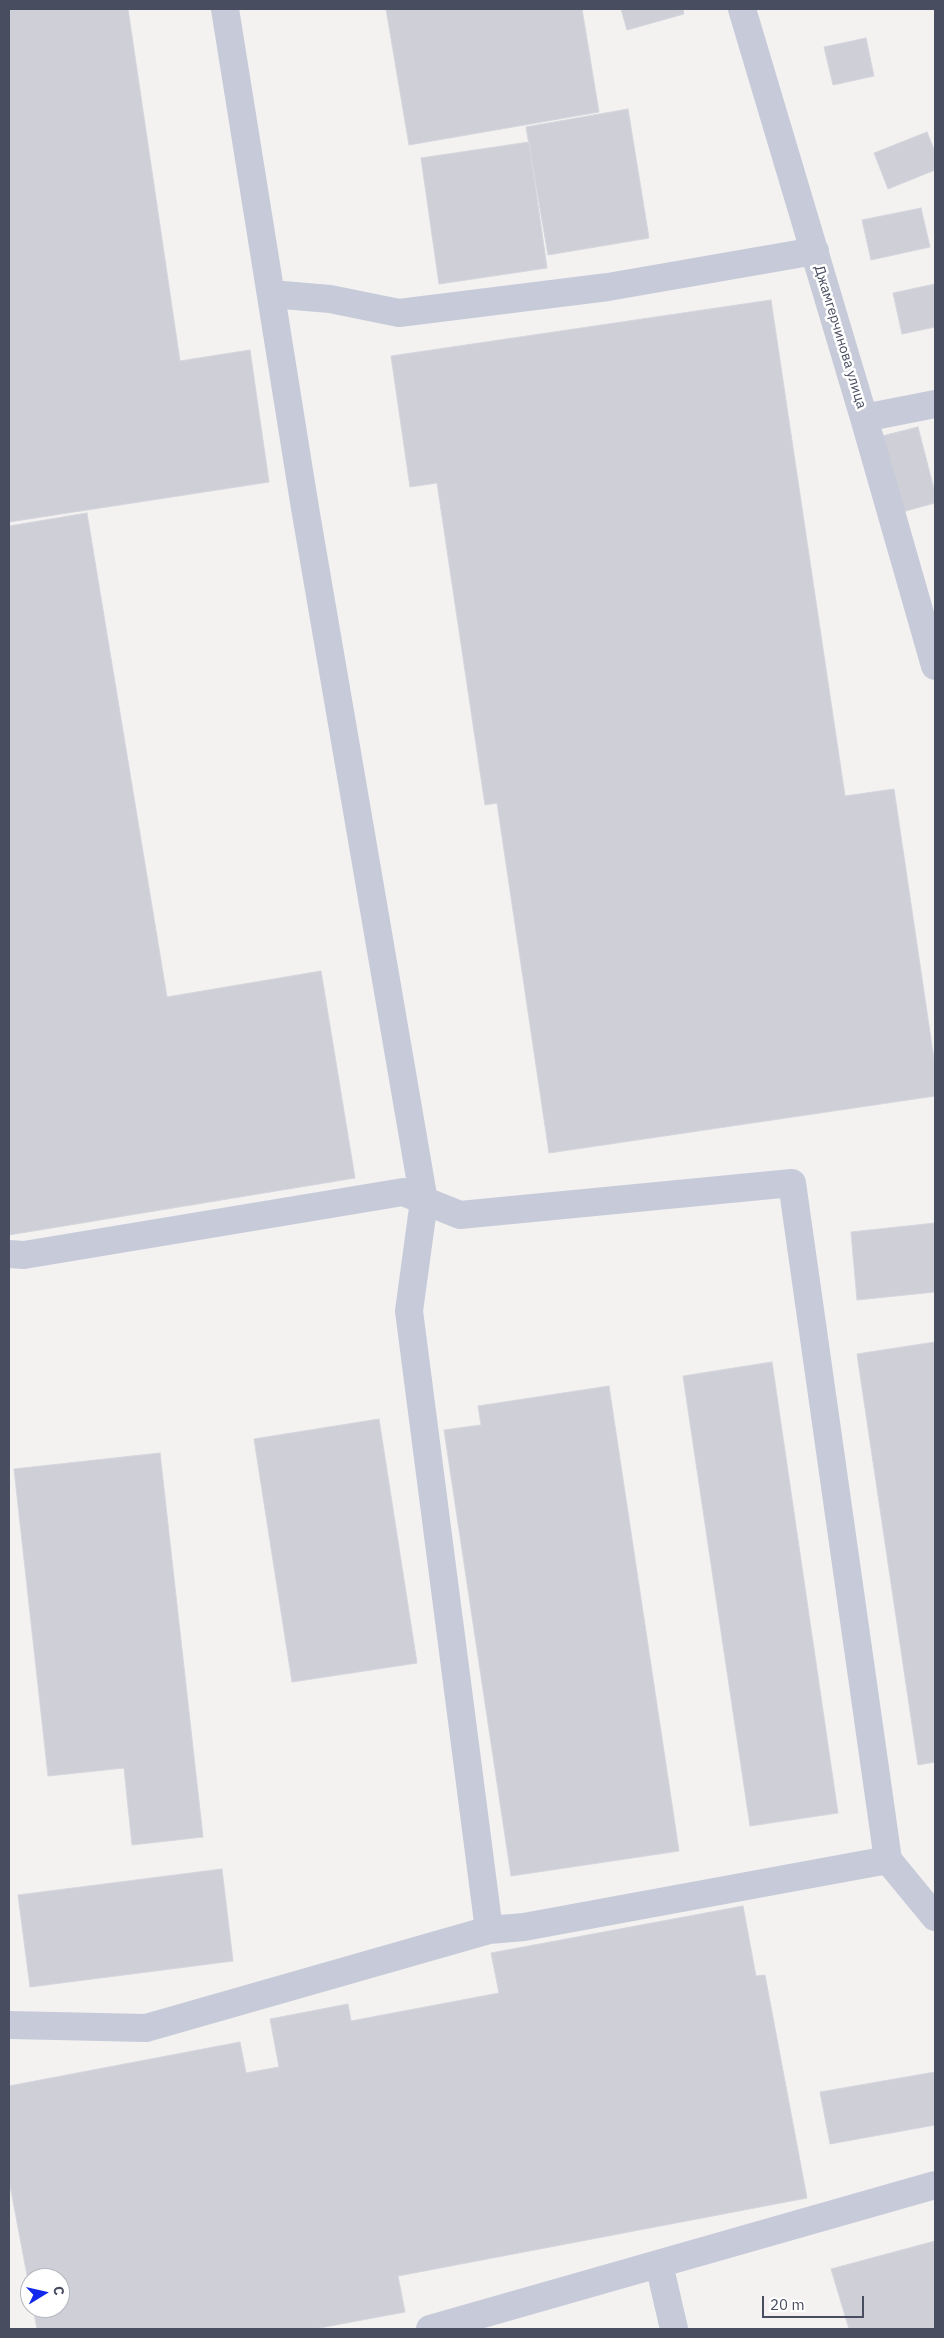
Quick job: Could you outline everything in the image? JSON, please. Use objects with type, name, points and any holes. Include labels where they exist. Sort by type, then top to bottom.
[{"type":"street","points":[[225,9],[309,527],[424,1201],[409,1310],[489,1930]]},
{"type":"street","name":"Джамгерчинова улица","points":[[742,9],[864,418],[935,666]]},
{"type":"street","points":[[271,294],[330,299],[399,313],[608,287],[814,251]]},
{"type":"street","points":[[864,418],[935,404]]},
{"type":"street","points":[[9,1254],[24,1255],[403,1192],[460,1215],[792,1183],[888,1860],[935,1916]]},
{"type":"street","points":[[9,2025],[146,2028],[489,1930],[524,1927],[888,1860]]},
{"type":"street","points":[[430,2329],[935,2185]]},
{"type":"street","points":[[659,2264],[674,2329]]},
{"type":"building","points":[[9,9],[128,9],[180,361],[250,350],[269,482],[9,522]]},
{"type":"building","points":[[386,9],[582,9],[599,112],[409,145]]},
{"type":"building","points":[[621,9],[683,9],[684,14],[627,30]]},
{"type":"building","points":[[866,38],[874,76],[833,85],[824,47]]},
{"type":"building","points":[[628,109],[649,238],[548,255],[526,127]]},
{"type":"building","points":[[927,132],[935,152],[935,170],[888,189],[874,153]]},
{"type":"building","points":[[529,142],[547,268],[439,284],[421,158]]},
{"type":"building","points":[[921,208],[930,247],[871,260],[862,220]]},
{"type":"building","points":[[935,284],[935,327],[902,334],[893,293]]},
{"type":"building","points":[[771,300],[845,796],[894,789],[935,1066],[935,1096],[549,1153],[497,803],[485,805],[437,483],[410,487],[391,356]]},
{"type":"building","points":[[918,427],[935,493],[935,503],[902,512],[882,436]]},
{"type":"building","points":[[87,513],[167,997],[321,971],[355,1178],[9,1235],[9,526]]},
{"type":"building","points":[[935,1223],[935,1292],[857,1300],[851,1232]]},
{"type":"building","points":[[935,1342],[935,1762],[918,1765],[857,1354]]},
{"type":"building","points":[[772,1362],[838,1813],[750,1826],[683,1376]]},
{"type":"building","points":[[609,1386],[679,1851],[511,1876],[444,1430],[481,1425],[478,1406]]},
{"type":"building","points":[[379,1419],[417,1663],[292,1682],[254,1439]]},
{"type":"building","points":[[160,1453],[203,1837],[132,1845],[124,1768],[48,1776],[14,1469]]},
{"type":"building","points":[[222,1869],[233,1961],[30,1987],[18,1895]]},
{"type":"building","points":[[743,1906],[756,1976],[765,1975],[807,2198],[398,2276],[405,2312],[314,2329],[37,2329],[35,2318],[70,2318],[70,2268],[26,2268],[9,2180],[9,2086],[240,2042],[246,2073],[279,2067],[270,2019],[348,2004],[351,2021],[499,1993],[491,1953]]},
{"type":"building","points":[[935,2072],[935,2125],[830,2144],[820,2092]]},
{"type":"building","points":[[935,2241],[935,2329],[849,2329],[831,2269]]}]
